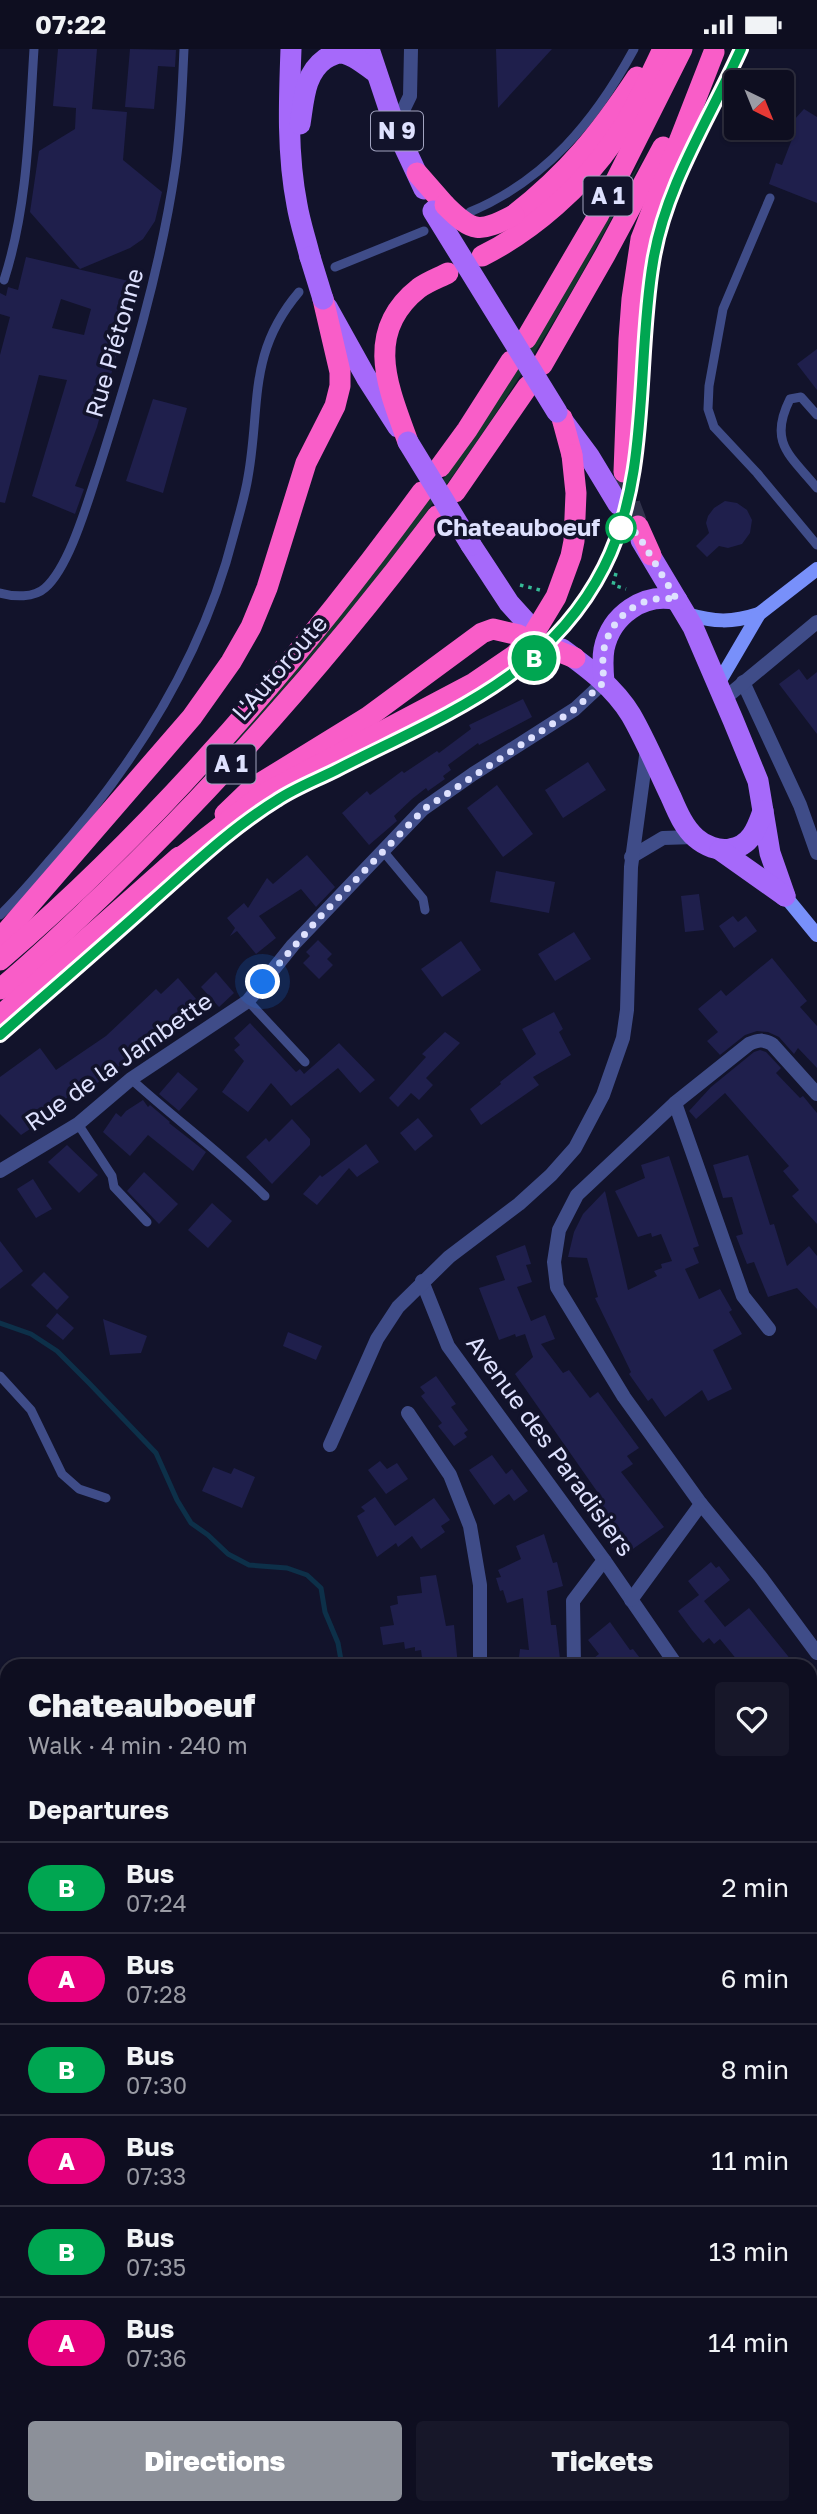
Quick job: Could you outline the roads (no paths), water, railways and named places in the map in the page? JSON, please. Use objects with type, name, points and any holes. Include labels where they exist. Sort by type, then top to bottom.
[{"type":"highway","points":[[418,173],[439,208],[463,223],[475,227],[494,225],[514,215],[543,193],[571,166],[606,125],[655,49]]},
{"type":"highway","points":[[482,256],[521,232],[575,188],[615,139],[635,108],[663,49]]},
{"type":"highway","name":"A 1","points":[[526,339],[598,216],[682,49]]},
{"type":"highway","points":[[624,472],[629,339],[641,239],[715,50]]},
{"type":"highway","name":"A 1","points":[[542,365],[605,255],[715,50]]},
{"type":"highway","points":[[408,442],[390,392],[383,353],[385,343],[389,329],[407,299],[421,287],[447,273]]},
{"type":"highway","points":[[0,939],[192,717],[231,662],[251,627],[267,588],[306,463],[335,405],[340,386],[340,372],[323,299]]},
{"type":"highway","points":[[440,467],[511,361]]},
{"type":"highway","points":[[455,492],[528,386]]},
{"type":"highway","points":[[167,868],[262,795],[474,683],[515,655],[533,635],[556,597],[574,541],[576,493],[572,455],[559,415]]},
{"type":"highway","name":"L'Autoroute","points":[[0,960],[118,850],[238,724],[316,631],[422,492]]},
{"type":"highway","name":"L'Autoroute","points":[[0,989],[27,967],[150,849],[245,749],[335,646],[437,516]]},
{"type":"highway","points":[[637,529],[651,555]]},
{"type":"highway","points":[[0,1016],[108,931],[167,868],[251,789],[368,717],[482,633],[494,628],[524,630]]},
{"type":"main road","points":[[291,49],[289,109],[292,175],[297,206],[323,299],[366,377],[524,630]]},
{"type":"main road","name":"N 9","points":[[369,49],[395,127],[418,173]]},
{"type":"main road","points":[[292,175],[305,91],[308,78],[314,70],[331,55],[342,53],[375,72]]},
{"type":"main road","points":[[439,208],[488,301],[618,503]]},
{"type":"main road","points":[[651,555],[682,607],[721,691],[758,781],[770,853],[785,895]]},
{"type":"main road","points":[[604,682],[604,646],[615,624],[627,611],[656,597],[682,607]]},
{"type":"main road","points":[[563,652],[604,682],[631,716],[678,812],[694,837],[720,850],[785,895]]},
{"type":"main road","points":[[720,850],[734,849],[743,844],[757,829],[763,811]]},
{"type":"street","points":[[395,127],[410,96],[411,49]]},
{"type":"street","points":[[682,607],[708,621],[736,622],[759,614],[817,569]]},
{"type":"street","points":[[721,691],[759,614]]},
{"type":"street","points":[[721,691],[743,682],[817,622]]},
{"type":"street","name":"Rue de la Jambette","points":[[0,1171],[78,1124],[131,1079],[248,1001],[302,936],[424,809],[575,709],[604,682]]},
{"type":"street","points":[[743,682],[800,805],[817,853]]},
{"type":"street","points":[[330,1445],[377,1339],[398,1307],[449,1257],[519,1204],[551,1175],[575,1148],[603,1095],[623,1038],[627,1010],[631,857],[647,748]]},
{"type":"street","points":[[631,857],[663,838],[694,837]]},
{"type":"street","points":[[785,895],[817,935]]},
{"type":"street","points":[[817,1094],[772,1044],[757,1040],[749,1044],[675,1103],[577,1195],[559,1230],[554,1262],[557,1287],[624,1397],[701,1504],[760,1576],[817,1653]]},
{"type":"street","points":[[675,1103],[743,1296],[769,1329]]},
{"type":"street","name":"Avenue des Paradisiers","points":[[422,1281],[448,1346],[604,1560],[672,1659]]},
{"type":"street","points":[[408,1413],[450,1475],[470,1526],[480,1585],[480,1659]]},
{"type":"street","points":[[631,1600],[701,1504]]},
{"type":"street","points":[[574,1659],[573,1601],[604,1560]]},
{"type":"lane","points":[[4,280],[12,255],[26,170],[34,49]]},
{"type":"lane","name":"Rue Piétonne","points":[[0,593],[27,596],[44,589],[57,574],[82,519],[130,369],[163,240],[180,127],[184,49]]},
{"type":"lane","points":[[470,212],[493,203],[526,183],[551,161],[583,127],[634,49]]},
{"type":"lane","points":[[0,1035],[108,931],[226,836],[278,799],[496,686],[532,660],[573,617],[598,579],[624,517],[636,437],[652,264],[659,231],[684,167],[741,49]]},
{"type":"lane","points":[[770,198],[723,309],[709,386],[708,409],[713,428],[757,473],[817,545]]},
{"type":"lane","points":[[335,267],[424,232]]},
{"type":"lane","points":[[0,915],[67,841],[117,779],[170,695],[210,614],[234,537],[248,476],[262,358],[270,333],[284,309],[299,292]]},
{"type":"lane","points":[[817,415],[802,397],[790,399],[785,407],[779,436],[783,447],[817,488]]},
{"type":"lane","points":[[383,851],[423,899],[425,909]]},
{"type":"lane","points":[[248,1001],[305,1062]]},
{"type":"lane","points":[[131,1079],[175,1119],[232,1163],[265,1196]]},
{"type":"lane","points":[[78,1124],[112,1176],[114,1187],[147,1222]]},
{"type":"lane","points":[[0,1376],[31,1410],[62,1474],[79,1489],[106,1498]]},
{"type":"waterway","points":[[0,1323],[31,1334],[57,1351],[89,1383],[156,1453],[177,1500],[191,1523],[228,1554],[249,1565],[287,1568],[307,1575],[321,1588],[325,1612],[338,1643],[341,1659]]},
{"type":"tunnel","points":[[624,472],[630,505],[638,526]]},
{"type":"place","name":"Chateauboeuf","points":[[621,528]]}]
